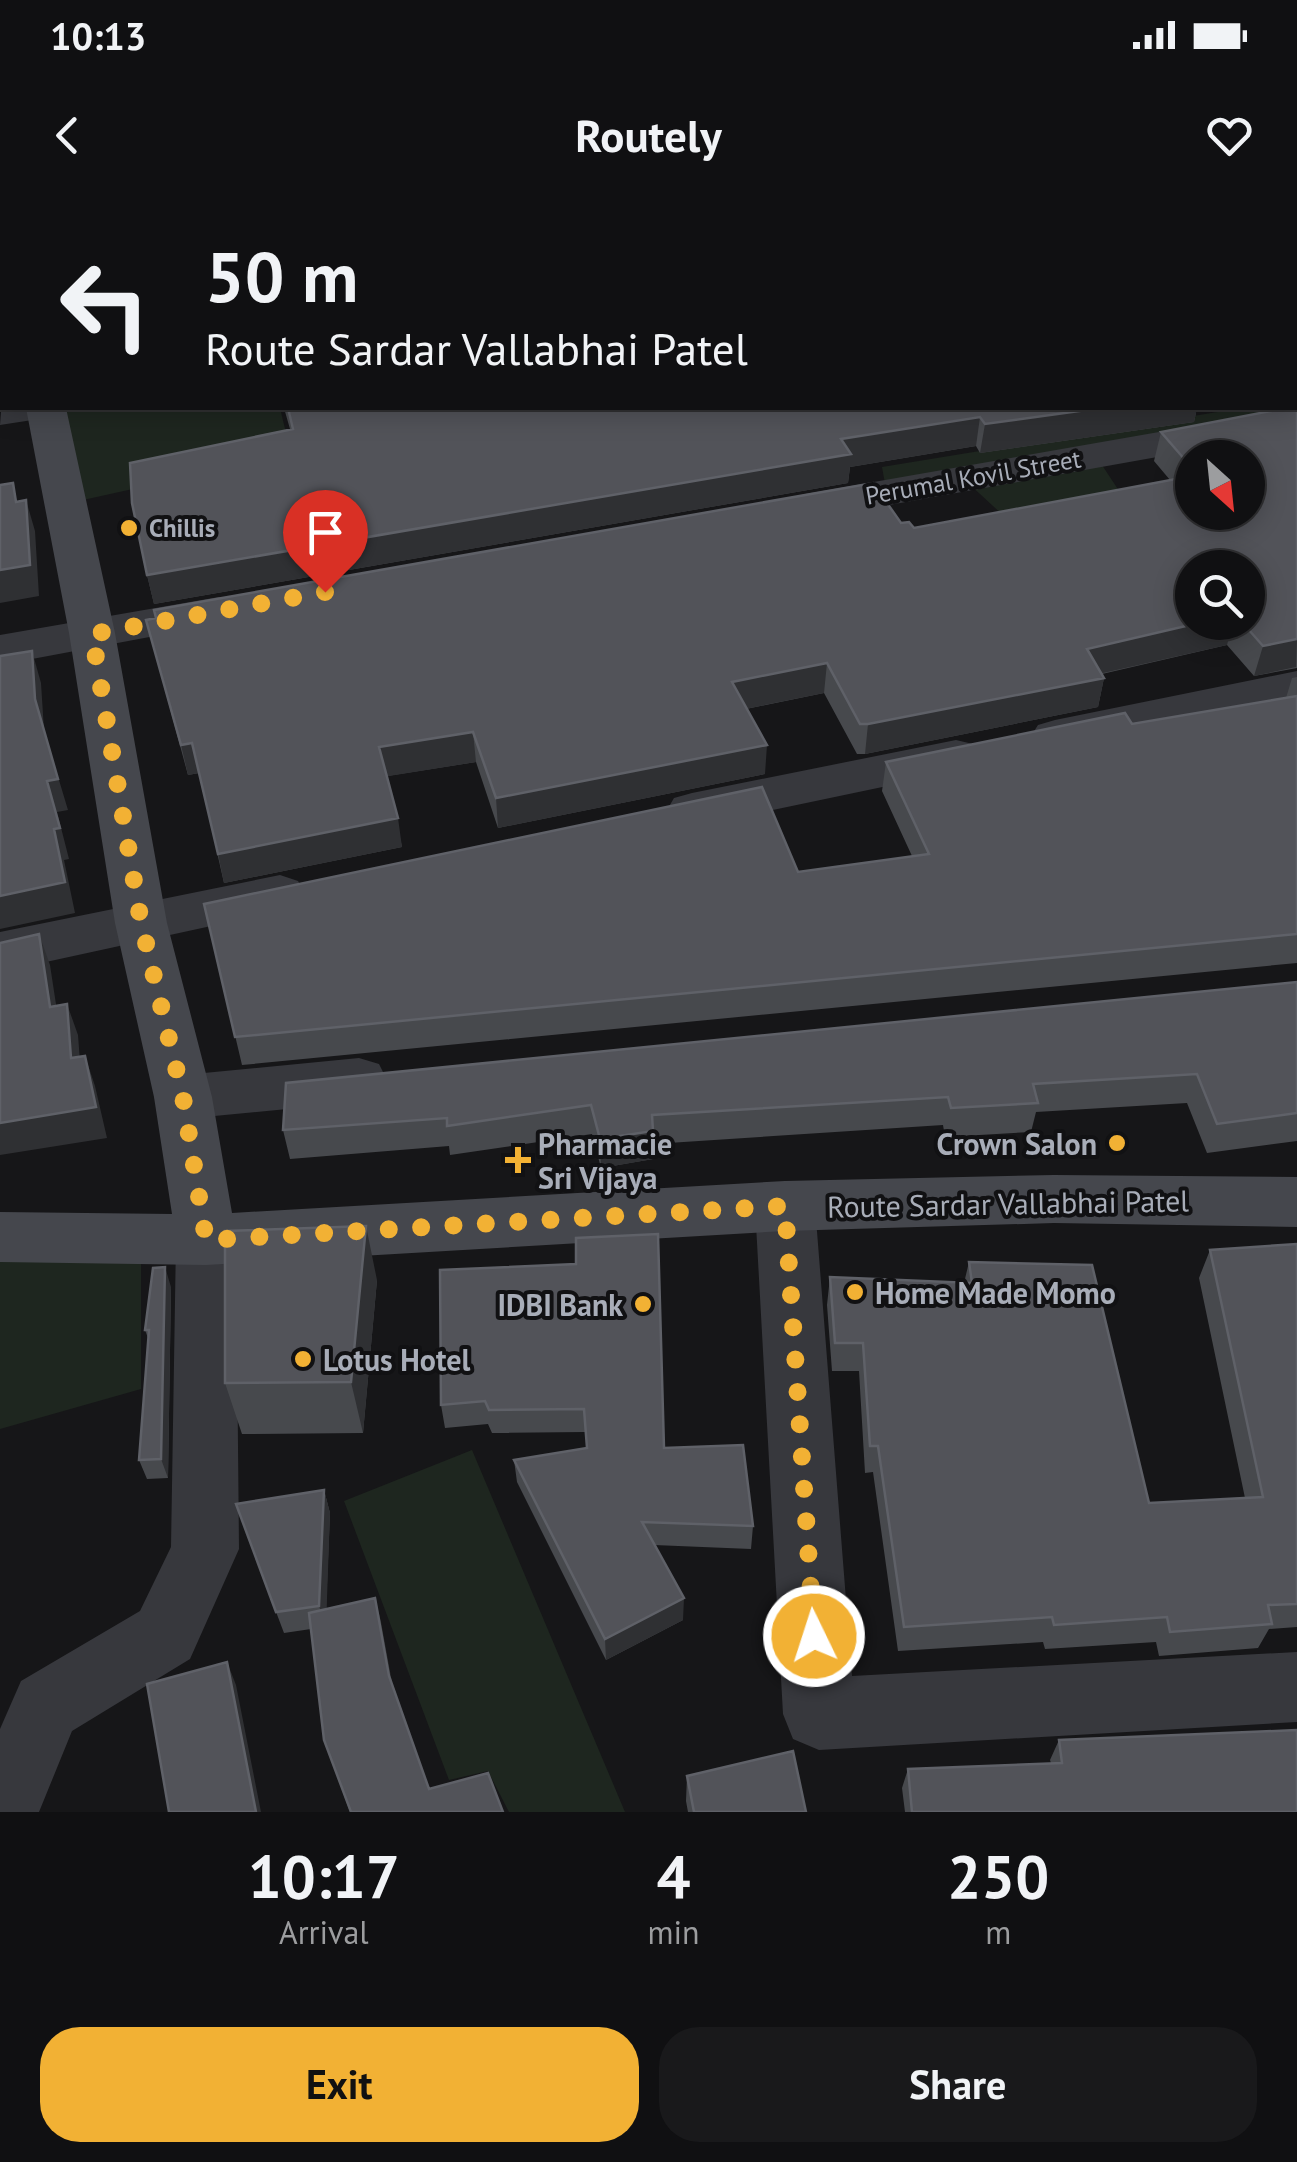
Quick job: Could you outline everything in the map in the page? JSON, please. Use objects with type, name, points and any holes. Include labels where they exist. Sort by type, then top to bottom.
[{"type":"street","points":[[2,1812],[46,1706],[164,1635],[206,1549],[206,1240],[183,1097],[141,922],[92,634],[46,410]]},
{"type":"street","name":"Perumal Kovil Street","points":[[772,513],[1297,420]]},
{"type":"street","points":[[0,650],[267,602]]},
{"type":"street","points":[[639,821],[1297,686]]},
{"type":"street","points":[[0,952],[332,884]]},
{"type":"street","points":[[183,1097],[402,1075]]},
{"type":"street","name":"Route Sardar Vallabhai Patel","points":[[0,1237],[206,1240],[785,1206],[1054,1200],[1297,1202]]},
{"type":"street","points":[[785,1206],[819,1714],[1297,1688]]},
{"type":"shaded area","points":[[52,410],[280,410],[291,454],[74,502]]},
{"type":"shaded area","points":[[1230,410],[1297,410],[1297,416],[886,489],[882,467]]},
{"type":"shaded area","points":[[1098,459],[1129,506],[1019,530],[967,482]]},
{"type":"shaded area","points":[[0,1249],[141,1252],[141,1389],[0,1429]]},
{"type":"shaded area","points":[[472,1450],[625,1812],[509,1812],[488,1771],[449,1780],[344,1501]]},
{"type":"building","points":[[288,410],[1086,410],[985,424],[980,417],[841,439],[851,454],[147,575],[132,503],[130,463],[293,429]]},
{"type":"building","points":[[1276,410],[1297,410],[1297,639],[1263,646],[1258,640],[1265,640],[1265,550],[1175,550],[1175,629],[1087,649],[1104,678],[860,724],[827,663],[732,682],[767,745],[496,798],[473,732],[379,747],[398,818],[218,854],[192,743],[181,745],[146,620],[156,618],[154,610],[873,483],[901,523],[909,522],[914,528],[1175,479],[1175,530],[1265,530],[1265,440],[1175,440],[1175,448],[1161,432]]},
{"type":"building","points":[[13,483],[16,502],[26,500],[30,565],[0,570],[0,485]]},
{"type":"building","points":[[32,651],[35,699],[58,779],[47,781],[60,828],[54,829],[65,882],[0,896],[0,656]]},
{"type":"building","points":[[1297,696],[1297,934],[235,1037],[204,904],[762,787],[798,872],[929,854],[886,762],[1125,713],[1132,724]]},
{"type":"building","points":[[39,934],[50,1007],[67,1004],[71,1058],[85,1056],[96,1107],[0,1123],[0,943]]},
{"type":"building","points":[[1297,982],[1297,1113],[1217,1124],[1197,1074],[1033,1084],[1038,1103],[951,1108],[948,1097],[652,1115],[653,1131],[600,1139],[591,1105],[447,1126],[447,1118],[283,1130],[286,1083]]},
{"type":"building","points":[[366,1226],[351,1382],[225,1383],[225,1231]]},
{"type":"building","points":[[658,1234],[664,1448],[743,1445],[753,1526],[642,1522],[684,1598],[605,1639],[514,1460],[587,1448],[584,1409],[489,1410],[485,1401],[441,1405],[440,1270],[576,1264],[576,1238]]},
{"type":"building","points":[[1297,1244],[1297,1604],[1268,1605],[1272,1624],[1170,1632],[1167,1617],[1054,1625],[1052,1617],[904,1627],[878,1446],[870,1446],[863,1343],[835,1343],[830,1277],[972,1283],[969,1262],[1092,1265],[1149,1503],[1263,1497],[1210,1250]]},
{"type":"building","points":[[165,1267],[161,1459],[139,1460],[149,1330],[145,1330],[153,1268]]},
{"type":"building","points":[[324,1490],[319,1606],[276,1612],[236,1504]]},
{"type":"building","points":[[375,1598],[389,1676],[429,1789],[488,1773],[503,1812],[351,1812],[324,1740],[309,1613]]},
{"type":"building","points":[[227,1662],[256,1812],[169,1812],[147,1684]]},
{"type":"building","points":[[1297,1730],[1297,1812],[912,1812],[908,1769],[1062,1763],[1059,1740]]},
{"type":"building","points":[[793,1751],[806,1812],[694,1812],[687,1776]]},
{"type":"place","name":"Chillis","points":[[129,528]]},
{"type":"place","name":"Crown Salon","points":[[1117,1143]]},
{"type":"place","name":"Pharmacie Sri Vijaya","points":[[518,1160]]},
{"type":"place","name":"Home Made Momo","points":[[855,1292]]},
{"type":"place","name":"IDBI Bank","points":[[643,1304]]},
{"type":"place","name":"Lotus Hotel","points":[[303,1359]]},
{"type":"route","points":[[325,592],[92,634],[141,922],[183,1097],[206,1240],[785,1206],[814,1636]]}]
